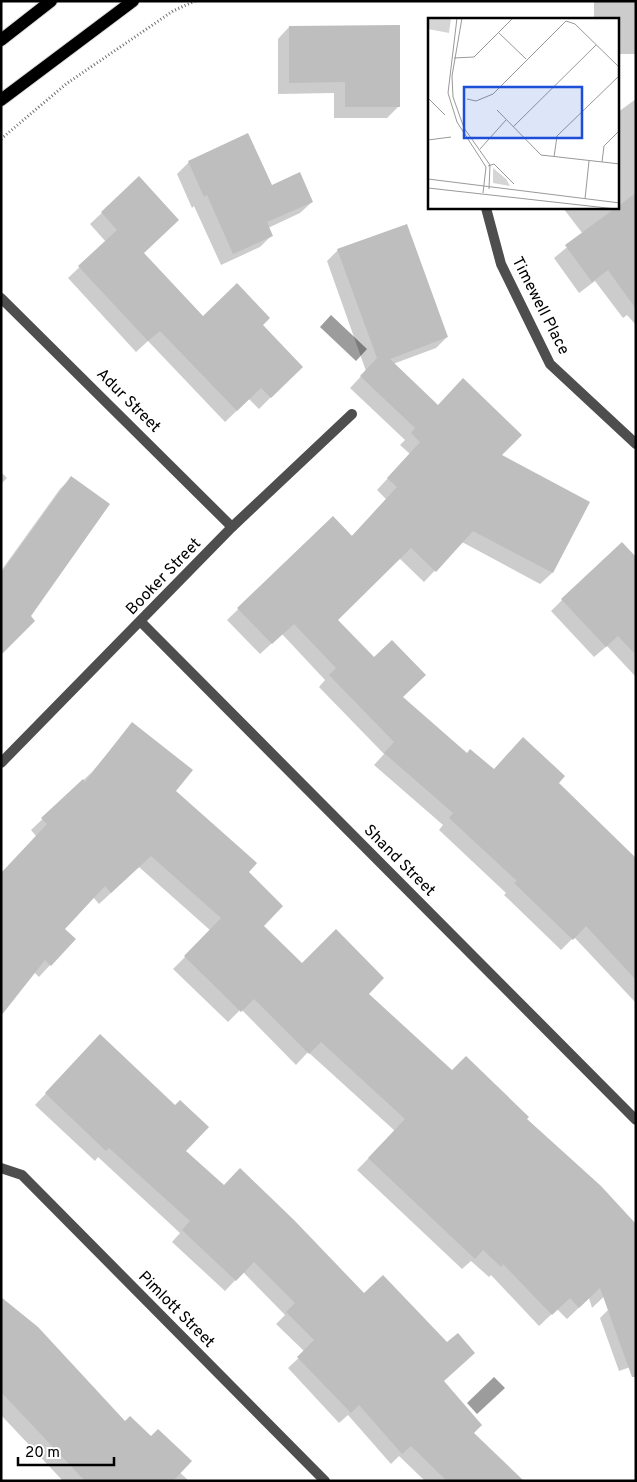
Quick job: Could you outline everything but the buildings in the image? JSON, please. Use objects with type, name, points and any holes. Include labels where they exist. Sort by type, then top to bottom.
[{"type":"main road","points":[[1,40],[51,1]]},
{"type":"main road","points":[[1,100],[133,1]]},
{"type":"street","name":"Timewell Place","points":[[486,209],[501,264],[550,364],[636,444]]},
{"type":"street","name":"Adur Street","points":[[1,298],[232,527]]},
{"type":"street","name":"Booker Street","points":[[1,763],[232,527],[352,414]]},
{"type":"street","name":"Shand Street","points":[[141,622],[636,1120]]},
{"type":"street","name":"Pimlott Street","points":[[1,1168],[22,1175],[325,1481]]},
{"type":"path","points":[[1,139],[66,84],[173,12],[196,1]]},
{"type":"shaded area","points":[[331,315],[367,349],[356,361],[320,327]]},
{"type":"shaded area","points":[[494,1377],[505,1388],[477,1414],[467,1403]]}]
